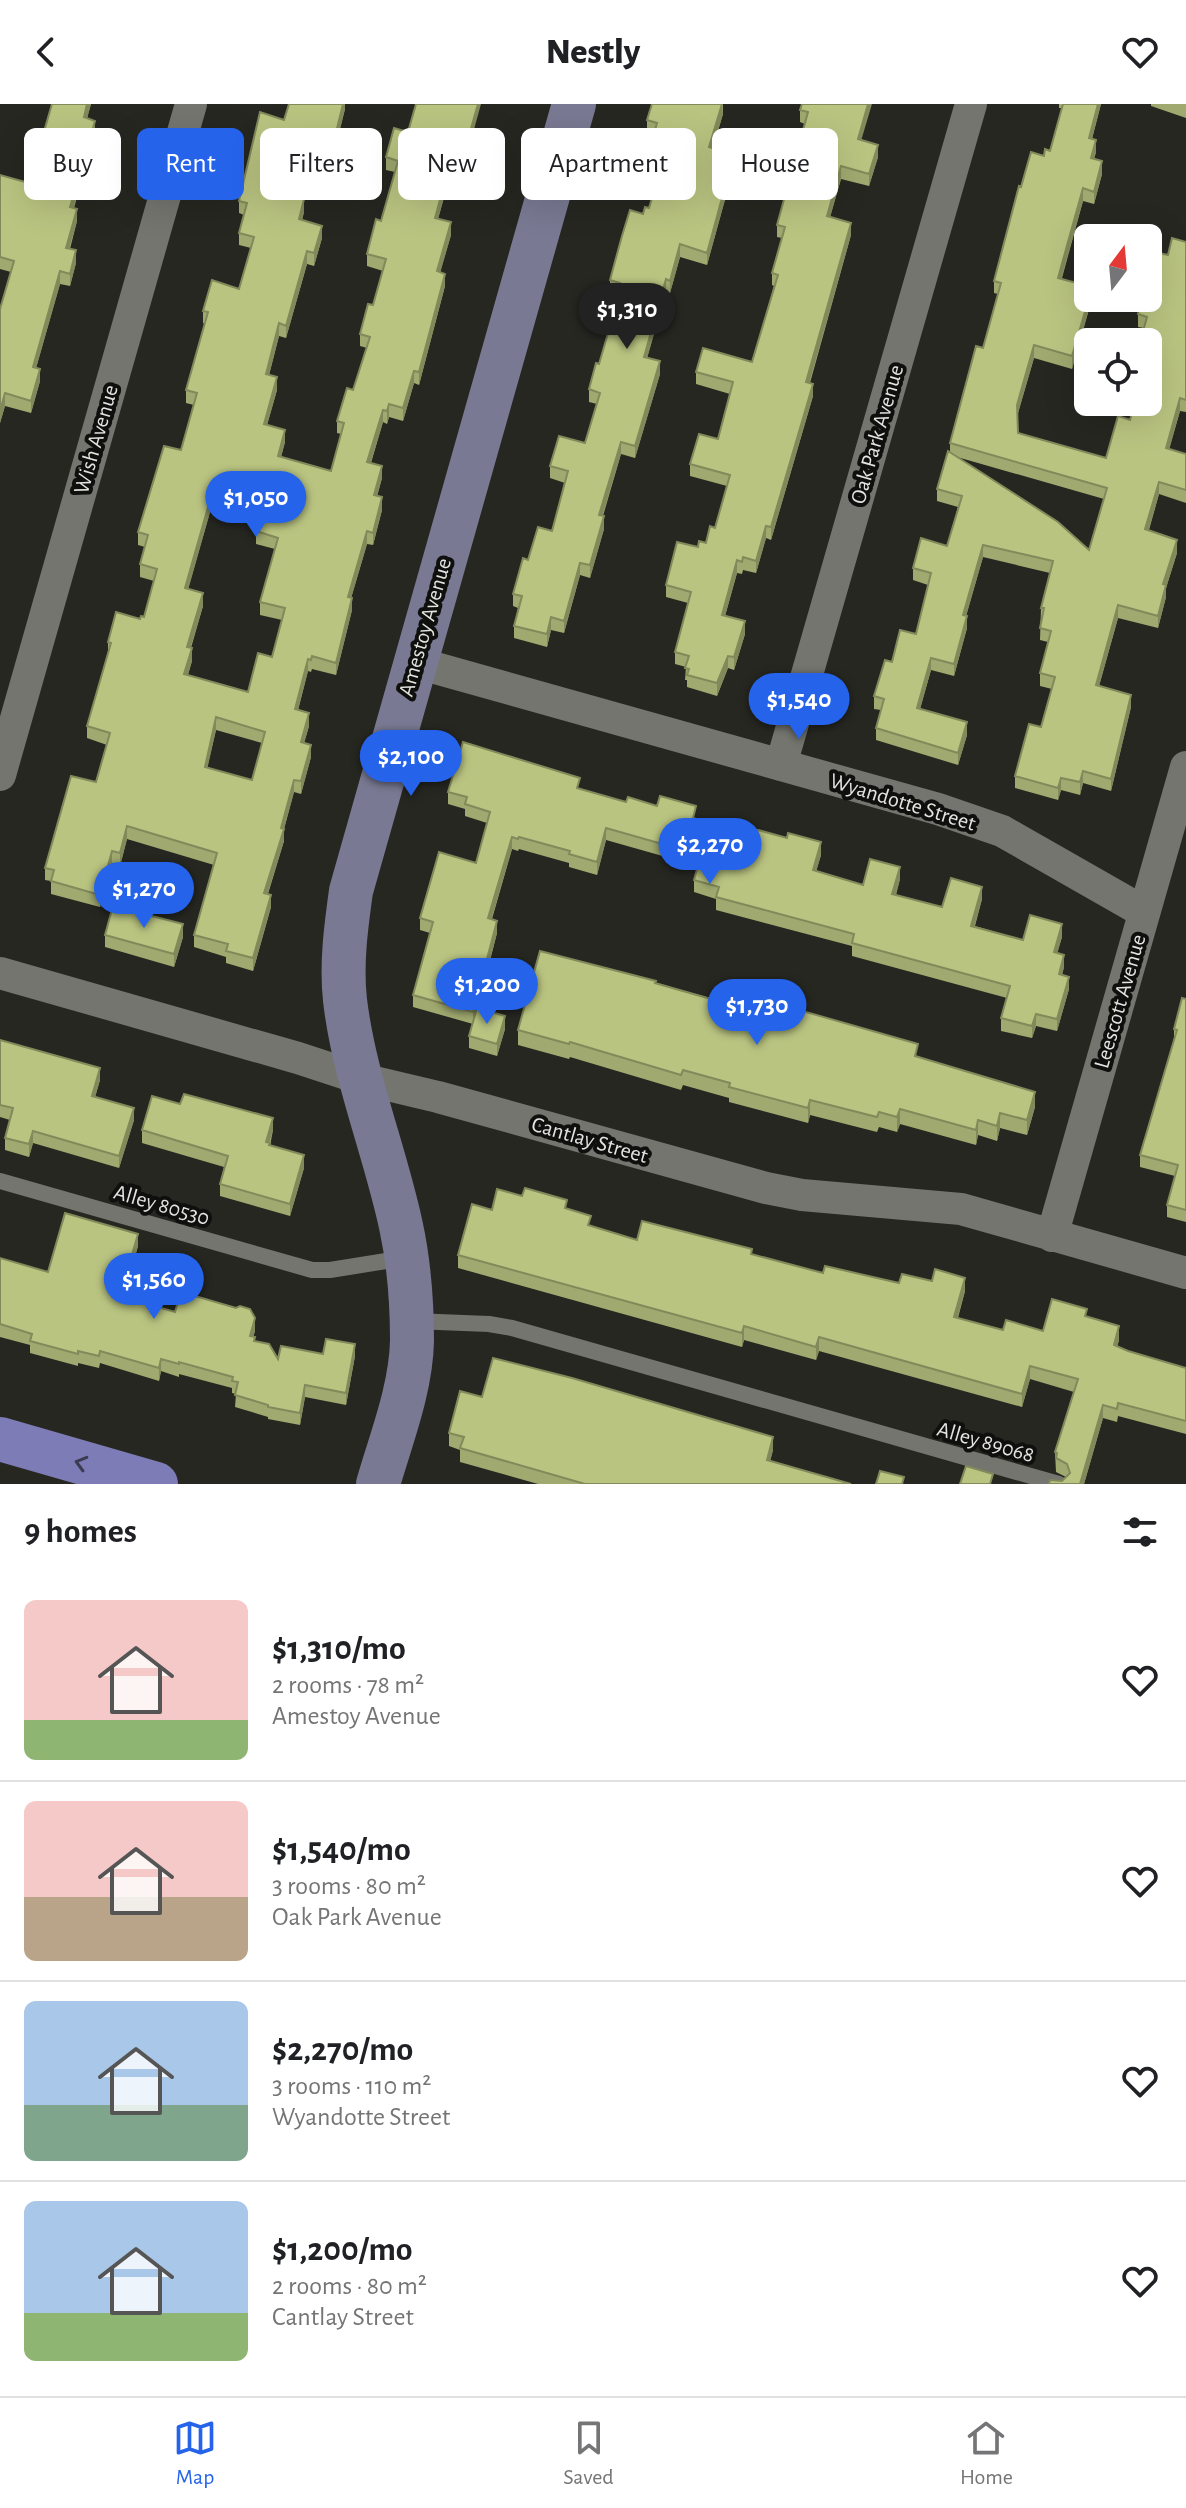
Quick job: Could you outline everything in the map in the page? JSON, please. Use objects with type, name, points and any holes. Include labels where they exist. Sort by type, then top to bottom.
[{"type":"main road","points":[[0,1439],[156,1484]]},
{"type":"street","name":"Wish Avenue","points":[[0,775],[191,104]]},
{"type":"street","name":"Amestoy Avenue","points":[[378,1484],[406,1384],[412,1346],[411,1321],[401,1226],[345,1001],[344,963],[351,891],[574,104]]},
{"type":"street","name":"Oak Park Avenue","points":[[781,765],[971,104]]},
{"type":"street","name":"Wyandotte Street","points":[[414,662],[938,809],[1002,831],[1144,912]]},
{"type":"street","name":"Leescott Avenue","points":[[1052,1236],[1186,767]]},
{"type":"street","name":"Cantlay Street","points":[[0,973],[362,1079],[438,1097],[766,1188],[827,1198],[961,1209],[1186,1273]]},
{"type":"lane","name":"Alley 80530","points":[[0,1181],[312,1270],[330,1270],[406,1257]]},
{"type":"lane","name":"Alley 89068","points":[[411,1321],[489,1324],[512,1328],[1059,1484]]},
{"type":"building","points":[[52,104],[87,104],[84,117],[95,121],[93,128],[45,128]]},
{"type":"building","points":[[289,104],[343,104],[337,128],[260,128],[260,200],[304,200],[299,219],[322,226],[314,253],[307,251],[286,326],[279,323],[266,374],[277,377],[264,424],[285,430],[278,456],[331,471],[344,423],[337,421],[347,388],[353,390],[370,337],[360,334],[368,304],[373,305],[386,259],[367,254],[376,219],[381,221],[398,161],[398,200],[440,200],[435,218],[451,222],[437,271],[445,274],[419,372],[414,371],[403,408],[389,404],[387,411],[383,410],[367,462],[382,466],[374,495],[382,497],[373,533],[367,531],[348,597],[352,598],[336,663],[312,656],[311,660],[308,659],[295,709],[309,713],[301,742],[311,745],[301,781],[294,780],[281,828],[284,829],[264,893],[271,895],[253,958],[226,951],[228,944],[194,935],[217,853],[127,826],[120,853],[112,851],[100,895],[51,881],[54,870],[45,868],[71,776],[96,782],[110,733],[87,726],[111,643],[108,642],[116,612],[140,619],[144,617],[157,569],[140,564],[148,535],[138,532],[164,446],[181,450],[197,393],[186,390],[208,312],[203,311],[212,280],[239,289],[254,237],[239,233],[247,203],[239,201],[244,200],[244,180],[260,112],[284,120]],"holes":[[[210,500],[261,513],[256,531],[278,538],[260,602],[285,608],[272,657],[258,653],[248,692],[184,674],[192,648],[187,647],[203,593],[185,588]],[[216,717],[265,732],[252,780],[205,767]]]},
{"type":"building","points":[[416,104],[478,104],[471,128],[409,128]]},
{"type":"building","points":[[652,104],[722,104],[715,128],[712,128],[709,147],[712,148],[712,200],[721,200],[707,253],[680,244],[670,281],[666,279],[644,357],[660,361],[635,446],[621,442],[599,515],[604,516],[590,565],[580,563],[564,621],[551,617],[547,634],[514,626],[522,596],[513,594],[523,558],[528,560],[538,527],[552,531],[568,471],[550,466],[559,436],[585,443],[600,393],[589,389],[614,313],[620,283],[610,280],[630,210],[643,214],[651,200],[696,200],[696,128],[656,128],[657,123],[647,120]]},
{"type":"building","points":[[802,104],[868,104],[858,139],[878,145],[869,174],[841,166],[838,177],[838,128],[804,128],[808,112],[800,110]]},
{"type":"building","points":[[1063,104],[1098,104],[1089,138],[1096,140],[1091,158],[1102,161],[1094,192],[1083,188],[1058,278],[1074,282],[1074,312],[1085,312],[1080,328],[1074,328],[1072,356],[1034,345],[1017,405],[1018,433],[1106,458],[1118,416],[1130,420],[1131,416],[1162,416],[1162,328],[1144,328],[1147,317],[1138,314],[1162,312],[1162,254],[1168,255],[1172,238],[1186,242],[1186,400],[1180,398],[1166,448],[1186,454],[1186,490],[1159,482],[1145,529],[1177,540],[1163,584],[1166,585],[1158,616],[1118,605],[1096,685],[1131,695],[1111,779],[1083,771],[1080,782],[1061,778],[1058,788],[1015,776],[1029,724],[1041,727],[1055,677],[1040,673],[1051,631],[1040,628],[1044,608],[1041,608],[1053,561],[983,545],[963,615],[967,616],[954,664],[931,658],[917,708],[967,722],[958,753],[876,728],[884,699],[874,696],[885,660],[892,662],[900,630],[916,634],[931,573],[913,568],[921,538],[947,546],[962,496],[937,489],[948,451],[1058,522],[1089,550],[1107,488],[950,443],[976,346],[983,348],[1001,283],[994,281],[1019,186],[1031,152],[1044,156],[1045,149],[1050,151]]},
{"type":"building","points":[[394,128],[398,129],[398,161],[386,157]]},
{"type":"building","points":[[0,175],[24,182],[24,200],[72,200],[70,207],[77,209],[66,248],[76,250],[70,274],[60,271],[33,367],[40,369],[31,401],[5,393],[0,411],[0,309],[14,261],[0,257]]},
{"type":"building","points":[[784,200],[831,200],[827,216],[851,223],[806,382],[813,384],[771,527],[766,526],[756,561],[743,557],[742,562],[737,560],[722,615],[745,621],[734,657],[728,656],[717,683],[687,675],[689,669],[685,668],[689,656],[675,652],[691,592],[666,585],[677,542],[698,547],[699,541],[706,543],[710,526],[715,528],[730,475],[690,464],[699,434],[718,439],[733,382],[696,372],[703,348],[752,362],[778,275],[772,273],[785,227],[777,225]]},
{"type":"building","points":[[463,742],[580,778],[577,788],[626,802],[628,797],[657,806],[660,796],[696,806],[693,818],[755,837],[758,830],[787,838],[788,833],[821,842],[813,870],[863,885],[870,859],[900,867],[892,894],[942,907],[951,878],[982,887],[971,926],[1023,940],[1030,915],[1062,924],[1054,952],[1064,955],[1059,974],[1069,977],[1057,1019],[1036,1014],[1032,1026],[1001,1018],[1010,986],[852,943],[854,934],[716,897],[719,887],[694,880],[701,855],[606,828],[597,862],[569,854],[570,851],[512,837],[488,918],[497,921],[473,1012],[413,995],[433,922],[420,918],[439,852],[476,863],[490,812],[465,804],[467,797],[448,792]]},
{"type":"building","points":[[113,906],[183,924],[174,954],[105,935]]},
{"type":"building","points":[[540,951],[656,981],[746,1009],[750,996],[918,1044],[915,1056],[1035,1092],[1027,1120],[1000,1113],[997,1126],[978,1120],[976,1130],[900,1109],[897,1117],[879,1112],[877,1117],[810,1100],[808,1108],[729,1087],[730,1083],[683,1070],[681,1075],[518,1030]]},
{"type":"building","points":[[1182,998],[1186,999],[1186,1210],[1167,1205],[1178,1165],[1140,1155],[1177,1030],[1174,1029]]},
{"type":"building","points":[[477,1008],[505,1016],[497,1044],[469,1036]]},
{"type":"building","points":[[0,1040],[100,1068],[92,1096],[134,1108],[119,1156],[33,1131],[29,1144],[5,1138],[13,1108],[0,1105]]},
{"type":"building","points":[[184,1094],[273,1118],[266,1142],[304,1155],[290,1204],[220,1184],[228,1156],[142,1130],[152,1096],[180,1104]]},
{"type":"building","points":[[525,1188],[567,1200],[565,1208],[591,1216],[588,1225],[637,1240],[642,1221],[752,1249],[751,1254],[823,1273],[825,1266],[899,1283],[902,1274],[932,1281],[935,1269],[965,1278],[954,1317],[1003,1330],[1006,1320],[1043,1331],[1052,1299],[1087,1309],[1085,1316],[1119,1326],[1114,1345],[1186,1368],[1186,1421],[1118,1403],[1117,1409],[1103,1405],[1080,1484],[1049,1484],[1050,1480],[1062,1481],[1070,1473],[1067,1464],[1056,1458],[1055,1452],[1078,1379],[1030,1366],[1022,1394],[819,1337],[816,1347],[744,1326],[742,1333],[458,1255],[472,1204],[492,1210],[497,1189],[522,1196]]},
{"type":"building","points":[[65,1213],[138,1234],[120,1296],[175,1312],[181,1292],[250,1309],[255,1318],[250,1336],[255,1337],[254,1341],[269,1344],[278,1359],[281,1346],[323,1354],[326,1339],[355,1344],[346,1393],[305,1385],[300,1413],[268,1407],[235,1395],[238,1382],[232,1381],[233,1377],[161,1359],[159,1368],[100,1351],[99,1356],[78,1351],[78,1354],[30,1341],[32,1334],[0,1324],[0,1258],[48,1272]]},
{"type":"building","points":[[493,1358],[773,1437],[767,1460],[851,1484],[585,1484],[460,1448],[464,1437],[449,1433],[460,1391],[482,1397]]},
{"type":"building","points":[[966,1466],[993,1474],[990,1484],[960,1484]]},
{"type":"building","points":[[880,1471],[904,1477],[902,1484],[876,1484]]}]
